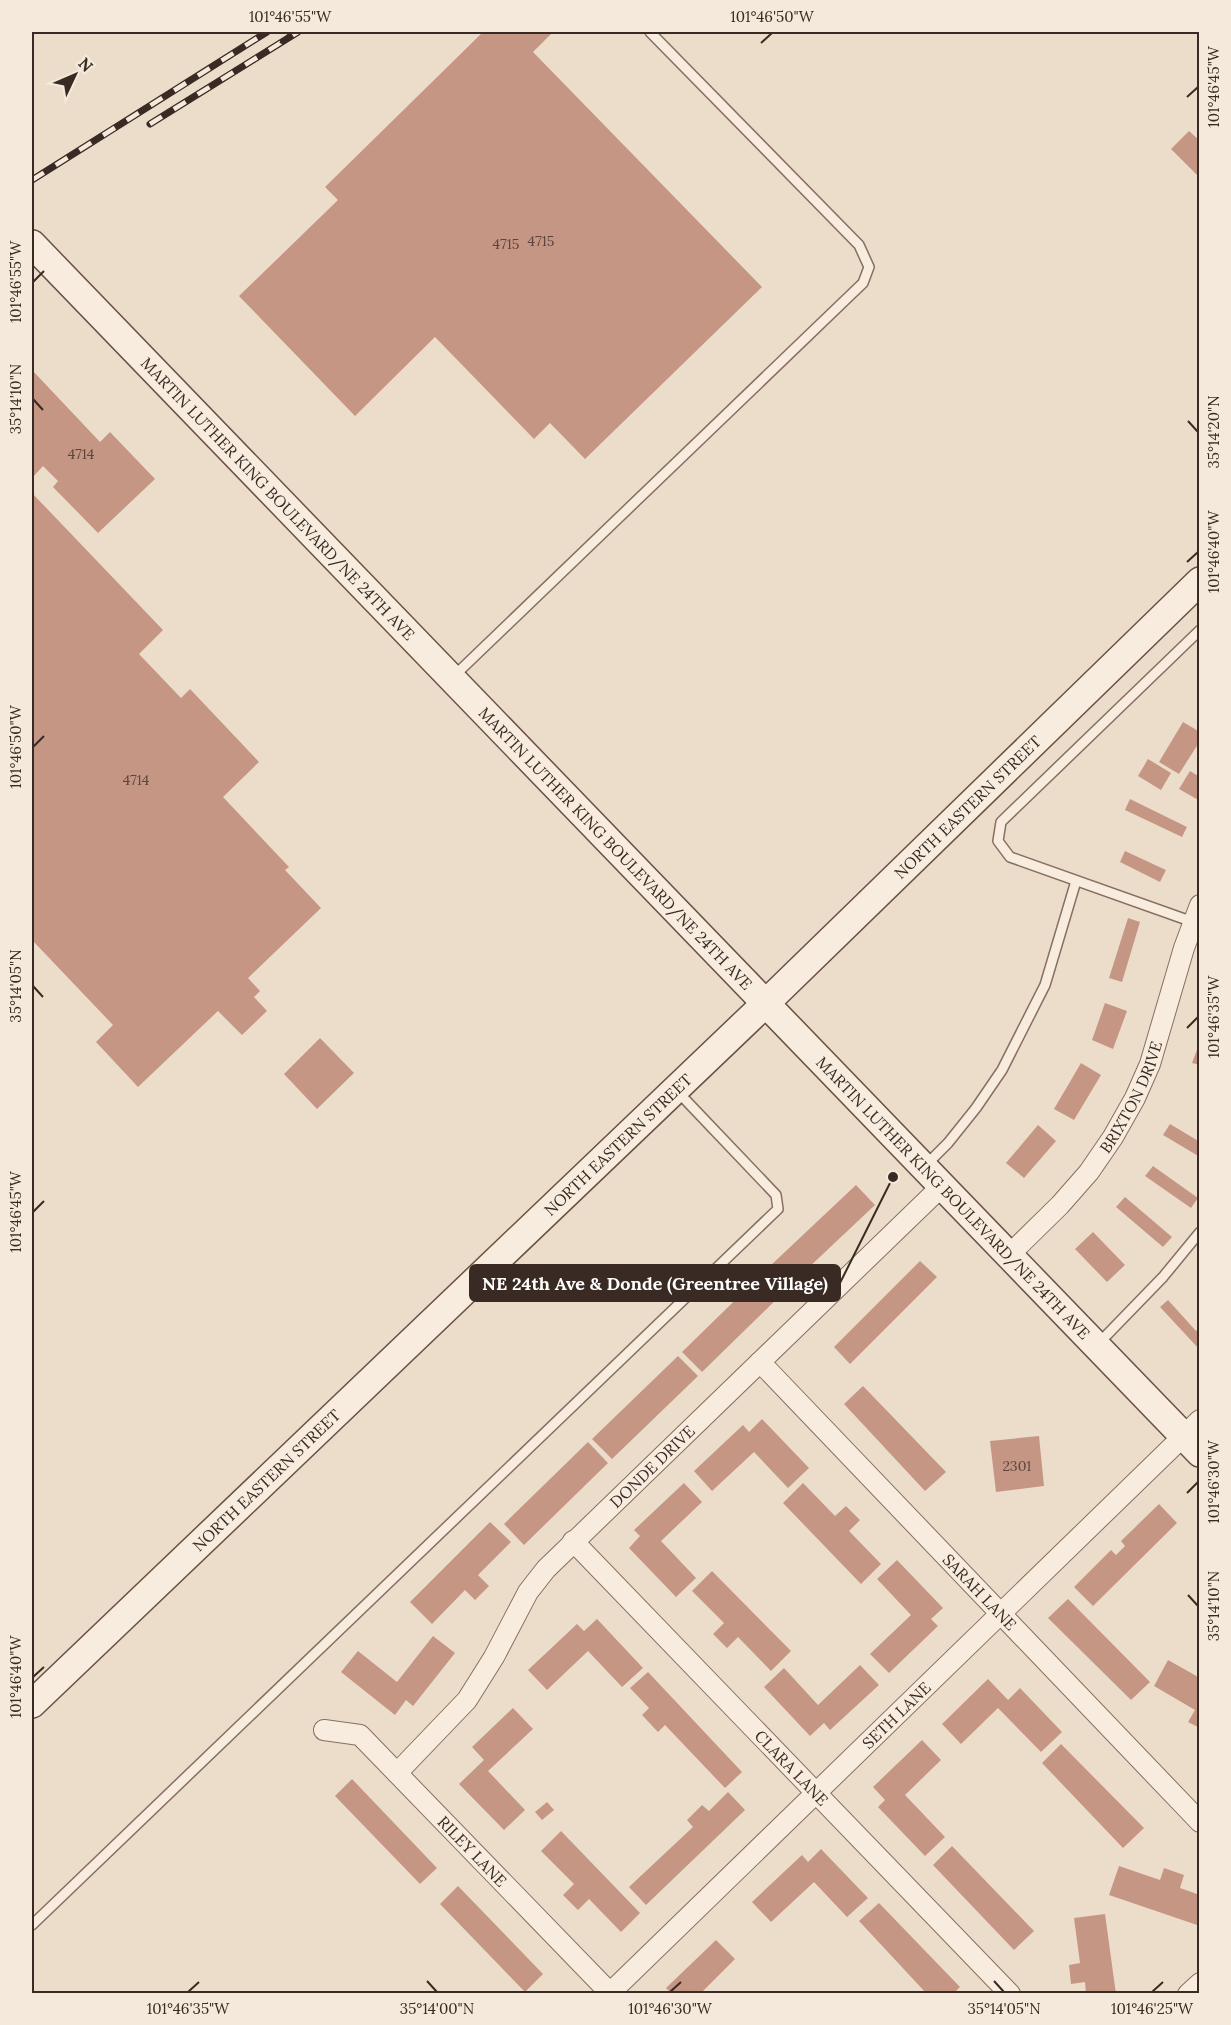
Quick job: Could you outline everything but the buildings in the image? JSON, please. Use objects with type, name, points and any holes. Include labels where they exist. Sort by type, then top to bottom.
[{"type":"main road","name":"MARTIN LUTHER KING BOULEVARD/NE 24TH AVE","points":[[32,244],[1096,1346],[1194,1436]]},
{"type":"main road","name":"NORTH EASTERN STREET","points":[[32,1704],[766,1003],[1200,581]]},
{"type":"street","name":"BRIXTON DRIVE","points":[[1009,1255],[1060,1205],[1089,1172],[1113,1137],[1135,1098],[1150,1064],[1196,914]]},
{"type":"street","name":"DONDE DRIVE","points":[[397,1773],[467,1700],[484,1674],[528,1592],[546,1569],[759,1362],[933,1176]]},
{"type":"street","name":"SARAH LANE","points":[[759,1362],[1200,1822]]},
{"type":"street","name":"SETH LANE","points":[[610,1993],[999,1614],[1194,1436]]},
{"type":"street","name":"CLARA LANE","points":[[573,1541],[1010,1994]]},
{"type":"street","name":"RILEY LANE","points":[[324,1730],[360,1735],[610,1993]]},
{"type":"street","points":[[1188,1994],[1200,1983]]},
{"type":"lane","points":[[452,678],[863,283],[869,267],[859,245],[650,32]]},
{"type":"lane","points":[[1196,914],[1076,881],[1010,857],[998,842],[1001,822],[1200,630]]},
{"type":"lane","points":[[933,1176],[948,1143],[1002,1070],[1045,985],[1076,881]]},
{"type":"lane","points":[[32,1925],[778,1209],[776,1195],[675,1089]]},
{"type":"lane","points":[[1096,1346],[1163,1276],[1200,1232]]},
{"type":"railway","points":[[32,180],[267,32]]},
{"type":"railway","points":[[150,124],[298,32]]},
{"type":"place","name":"NE 24th Ave & Donde (Greentree Village)","points":[[893,1177]]}]
